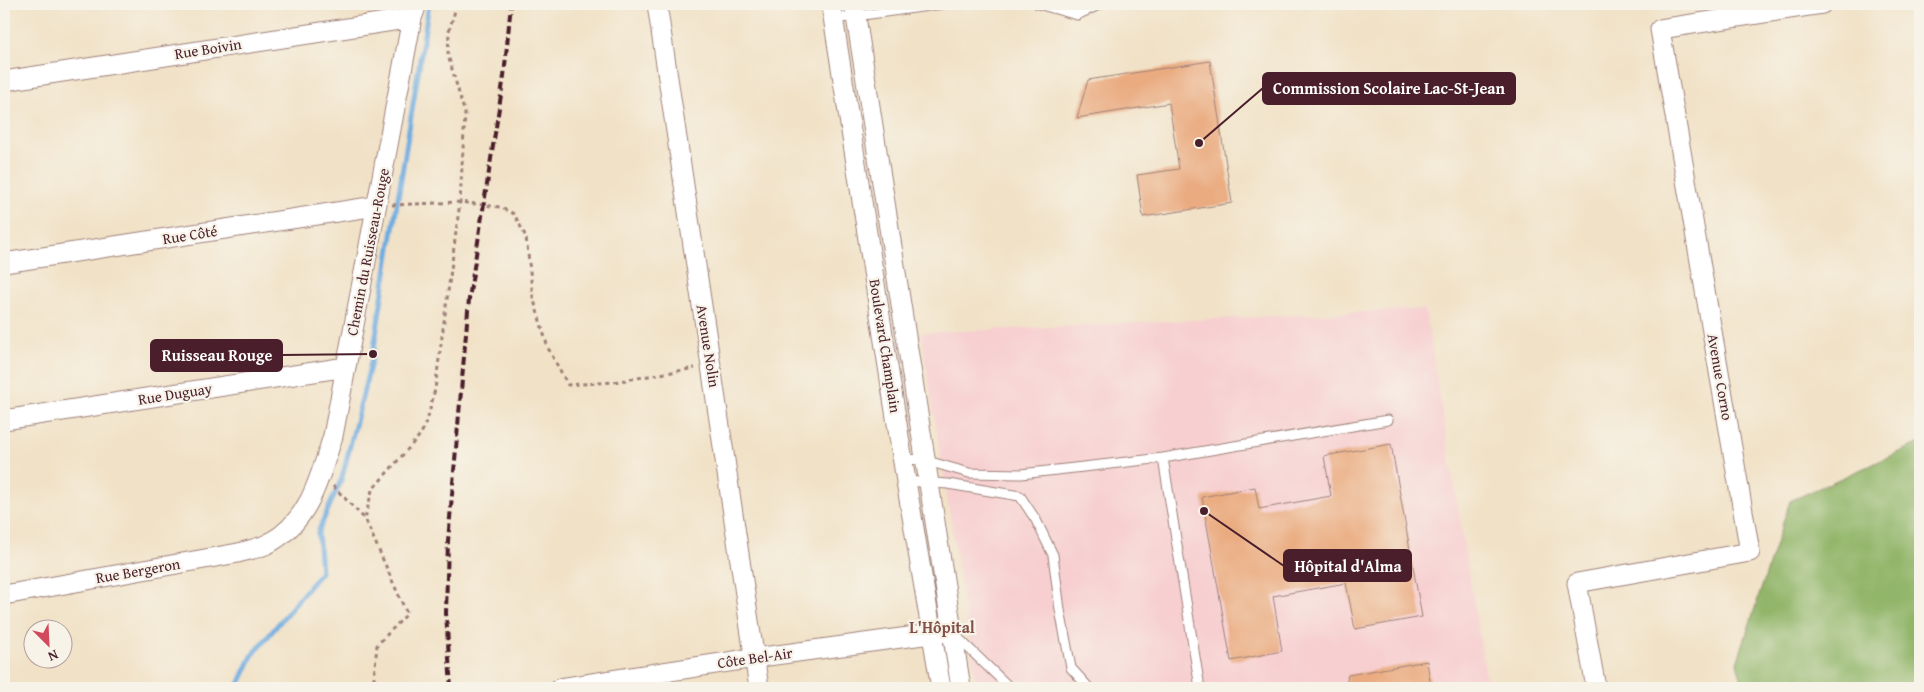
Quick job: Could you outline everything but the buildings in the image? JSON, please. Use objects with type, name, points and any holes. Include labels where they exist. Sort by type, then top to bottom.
[{"type":"street","name":"Avenue Nolin","points":[[657,4],[759,688]]},
{"type":"street","name":"Avenue Corno","points":[[1596,688],[1577,583],[1750,552],[1660,29],[1822,4]]},
{"type":"street","name":"Boulevard Champlain","points":[[855,10],[927,482],[961,688]]},
{"type":"street","name":"Rue Boivin","points":[[4,81],[414,11]]},
{"type":"street","name":"Chemin du Ruisseau-Rouge","points":[[271,542],[300,519],[314,493],[333,436],[414,11]]},
{"type":"street","name":"Boulevard Champlain","points":[[833,12],[906,481],[941,688]]},
{"type":"street","name":"Rue Côté","points":[[4,263],[376,206]]},
{"type":"street","name":"Rue Duguay","points":[[4,420],[346,367]]},
{"type":"street","name":"Rue Bergeron","points":[[4,595],[238,553],[271,542]]},
{"type":"street","name":"Côte Bel-Air","points":[[560,688],[754,658],[951,631]]},
{"type":"lane","points":[[833,12],[943,4]]},
{"type":"lane","points":[[1038,4],[1077,15],[1101,4]]},
{"type":"lane","points":[[903,459],[924,460],[969,473],[1021,474],[1163,458],[1388,420]]},
{"type":"lane","points":[[1163,458],[1200,688]]},
{"type":"lane","points":[[906,481],[927,482],[1020,496],[1036,520],[1053,555],[1060,610],[1071,668],[1089,688]]},
{"type":"lane","points":[[951,631],[1010,688]]},
{"type":"path","points":[[365,520],[372,490],[421,434],[428,417],[435,389],[460,202],[465,114],[448,55],[449,31],[457,4]]},
{"type":"path","points":[[376,206],[460,202],[500,207],[514,214],[526,237],[533,297],[548,348],[568,385],[614,382],[710,365]]},
{"type":"path","points":[[320,473],[365,520],[407,614],[377,645],[374,688]]},
{"type":"shaded area","points":[[1425,309],[1488,688],[977,688],[921,333]]},
{"type":"green space","points":[[1920,443],[1920,688],[1744,688],[1737,663],[1790,501]]},
{"type":"waterway","points":[[237,688],[252,656],[321,572],[318,532],[342,478],[373,354],[429,4]]},
{"type":"railway","points":[[451,688],[446,613],[448,541],[469,299],[504,76],[511,4]]},
{"type":"place","name":"Commission Scolaire Lac-St-Jean","points":[[1199,143]]},
{"type":"place","name":"Ruisseau Rouge","points":[[373,354]]},
{"type":"place","name":"Hôpital d'Alma","points":[[1204,511]]},
{"type":"district","name":"L'Hôpital","points":[[942,627]]}]
